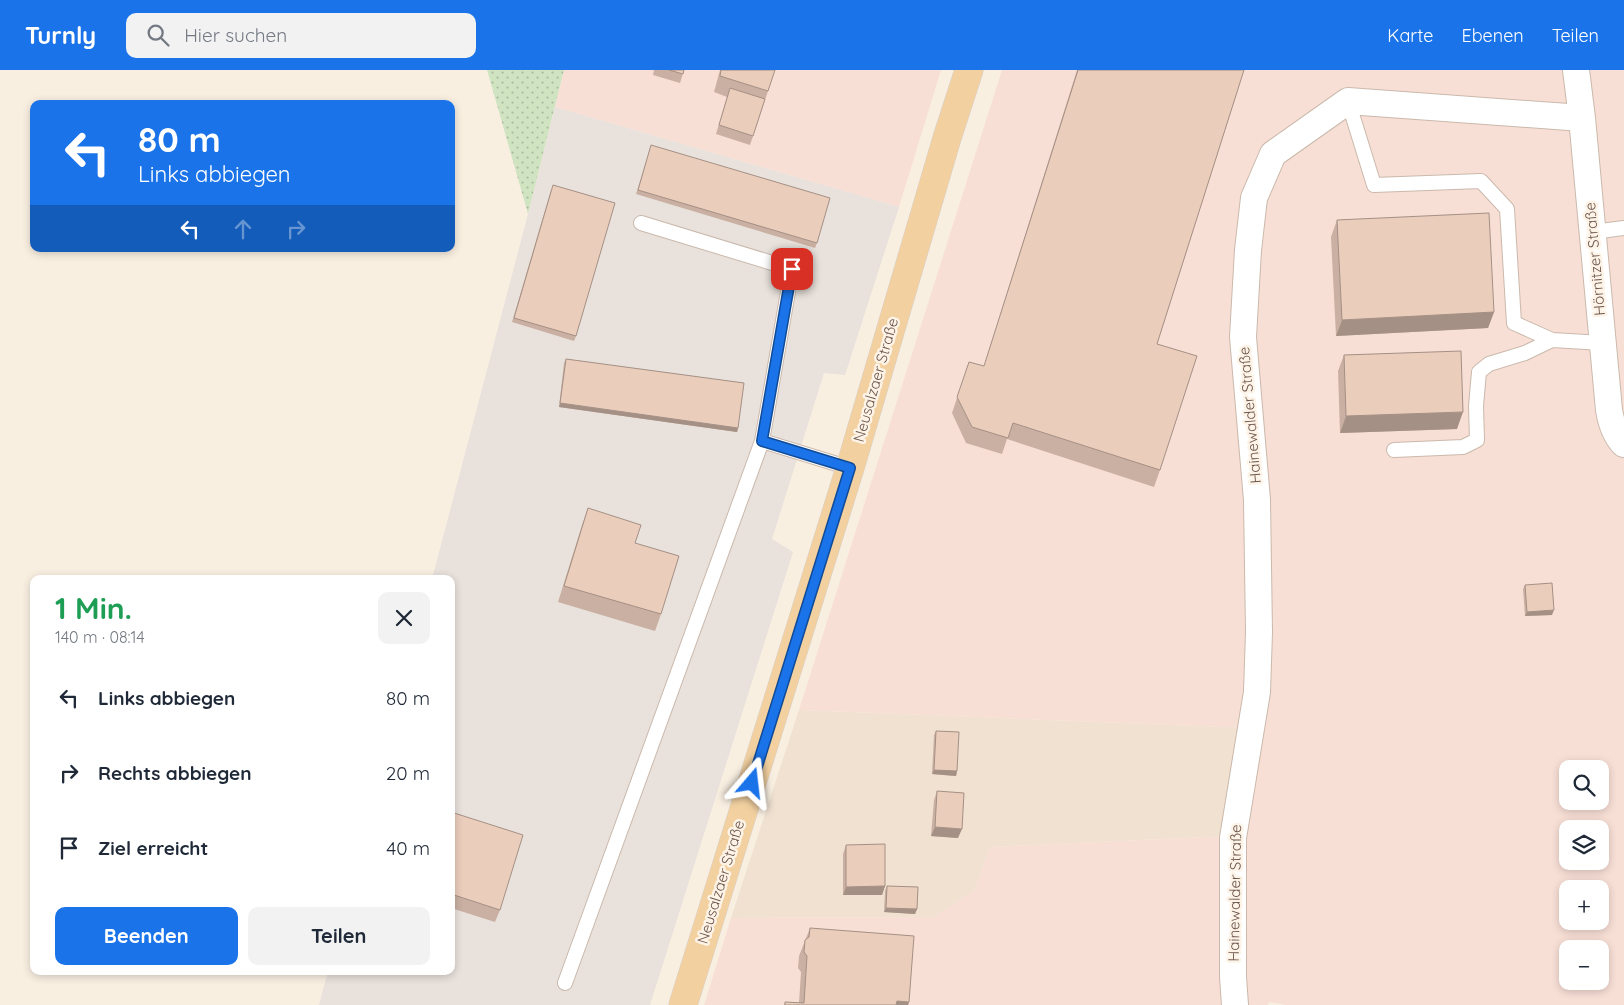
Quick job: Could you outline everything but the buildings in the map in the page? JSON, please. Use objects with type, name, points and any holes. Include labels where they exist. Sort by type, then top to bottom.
[{"type":"main road","name":"Neusalzaer Straße","points":[[683,1005],[850,468],[947,138],[969,70]]},
{"type":"street","name":"Hörnitzer Straße","points":[[1576,70],[1609,410],[1612,424],[1624,444]]},
{"type":"street","points":[[1348,101],[1582,118]]},
{"type":"street","name":"Hainewalder Straße","points":[[1235,1005],[1233,976],[1233,838],[1257,692],[1259,632],[1256,500],[1243,337],[1248,250],[1254,198],[1273,154],[1348,101]]},
{"type":"lane","points":[[1348,101],[1374,185],[1481,181],[1508,209],[1514,323],[1552,340],[1603,343]]},
{"type":"lane","points":[[566,982],[762,441],[792,269],[640,223]]},
{"type":"lane","points":[[1593,232],[1624,228]]},
{"type":"lane","points":[[1394,450],[1463,447],[1477,440],[1476,406],[1479,372],[1489,364],[1525,353],[1552,340]]},
{"type":"lane","points":[[762,441],[850,468]]},
{"type":"shaded area","points":[[564,70],[941,70],[899,207],[555,107]]},
{"type":"shaded area","points":[[1002,70],[1624,70],[1624,1005],[1286,1005],[1269,1002],[1268,1005],[704,1005],[731,918],[934,917],[974,890],[990,847],[1227,836],[1246,728],[799,710]]},
{"type":"shaded area","points":[[555,107],[899,207],[845,375],[824,373],[772,539],[793,552],[650,1005],[319,1005],[327,975],[455,975],[455,575],[433,575]]},
{"type":"shaded area","points":[[799,710],[1246,728],[1227,836],[990,847],[974,890],[934,917],[731,918]]},
{"type":"green space","points":[[487,70],[564,70],[528,214]]},
{"type":"route","points":[[752,783],[850,468],[762,441],[792,269]]}]
